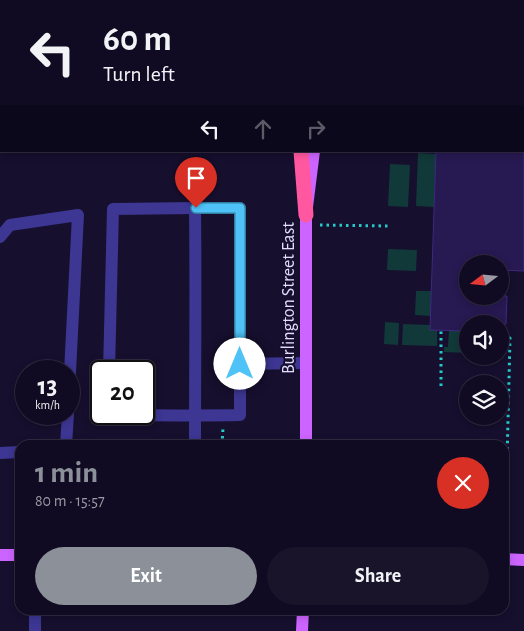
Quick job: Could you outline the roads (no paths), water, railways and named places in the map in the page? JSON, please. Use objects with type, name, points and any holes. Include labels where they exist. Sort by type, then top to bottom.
[{"type":"highway","points":[[301,152],[306,220]]},
{"type":"main road","name":"Burlington Street East","points":[[306,440],[306,220],[314,152]]},
{"type":"main road","points":[[0,555],[15,555]]},
{"type":"main road","points":[[509,559],[524,560]]},
{"type":"main road","points":[[302,631],[303,615]]},
{"type":"lane","points":[[195,440],[196,208]]},
{"type":"lane","points":[[109,360],[113,209],[240,208],[240,415],[155,415]]},
{"type":"lane","points":[[0,236],[10,225],[78,215],[71,360]]},
{"type":"lane","points":[[240,364],[306,363]]},
{"type":"lane","points":[[66,440],[67,425]]},
{"type":"lane","points":[[0,453],[15,452]]},
{"type":"lane","points":[[35,615],[35,631]]}]
